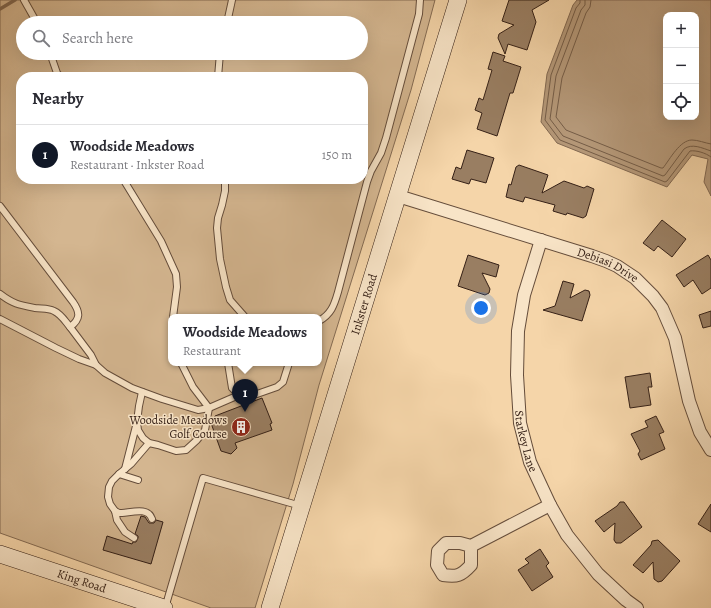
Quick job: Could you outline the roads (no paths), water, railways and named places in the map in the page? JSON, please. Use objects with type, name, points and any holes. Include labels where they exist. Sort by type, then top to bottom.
[{"type":"street","name":"Inkster Road","points":[[270,608],[458,0]]},
{"type":"street","name":"Debiasi Drive","points":[[398,196],[592,256],[612,264],[635,278],[654,296],[662,308],[675,338],[689,401],[700,432],[711,450]]},
{"type":"street","name":"Starkey Lane","points":[[541,240],[524,295],[518,331],[517,375],[520,423],[530,462],[550,505],[567,535],[588,562],[604,579],[626,600],[637,608]]},
{"type":"street","points":[[472,546],[550,505]]},
{"type":"street","name":"King Road","points":[[0,554],[165,608]]},
{"type":"lane","points":[[229,16],[232,0]]},
{"type":"lane","points":[[368,179],[381,153],[386,138],[407,64],[419,14],[420,0]]},
{"type":"lane","points":[[25,2],[33,16]]},
{"type":"lane","points":[[52,60],[57,72]]},
{"type":"lane","points":[[218,72],[219,60]]},
{"type":"lane","points":[[126,184],[161,241],[176,274],[177,287],[173,314]]},
{"type":"lane","points":[[225,184],[225,191],[217,228],[220,258],[230,300],[242,314]]},
{"type":"lane","points":[[322,319],[330,313],[334,307],[366,184]]},
{"type":"lane","points":[[0,206],[78,309],[77,320],[70,327]]},
{"type":"lane","points":[[0,294],[18,305],[45,308],[60,315],[91,355],[96,365],[116,380],[142,392],[198,410],[209,408],[239,396],[257,394],[277,387],[283,382],[288,366]]},
{"type":"lane","points":[[0,319],[56,348],[96,365]]},
{"type":"lane","points":[[137,422],[138,430],[148,443],[176,451],[186,450],[197,440],[205,430],[209,408],[193,387],[182,366]]},
{"type":"lane","points":[[228,366],[232,388],[239,396]]},
{"type":"lane","points":[[122,472],[137,422],[142,392]]},
{"type":"lane","points":[[134,538],[125,532],[117,520],[115,511],[110,504],[108,496],[109,487],[112,480],[131,464],[148,443]]},
{"type":"lane","points":[[122,472],[138,480]]},
{"type":"lane","points":[[165,608],[203,478],[302,506]]},
{"type":"lane","points":[[115,511],[119,513],[145,512],[151,515],[152,519]]},
{"type":"water","points":[[577,0],[711,0],[711,196],[704,182],[708,159],[692,155],[667,187],[557,143],[541,122],[547,74],[573,5]]},
{"type":"waterway","points":[[0,9],[15,0]]},
{"type":"place","name":"Woodside Meadows","points":[[245,412]]},
{"type":"place","name":"Woodside Meadows Golf Course","points":[[241,427]]}]
